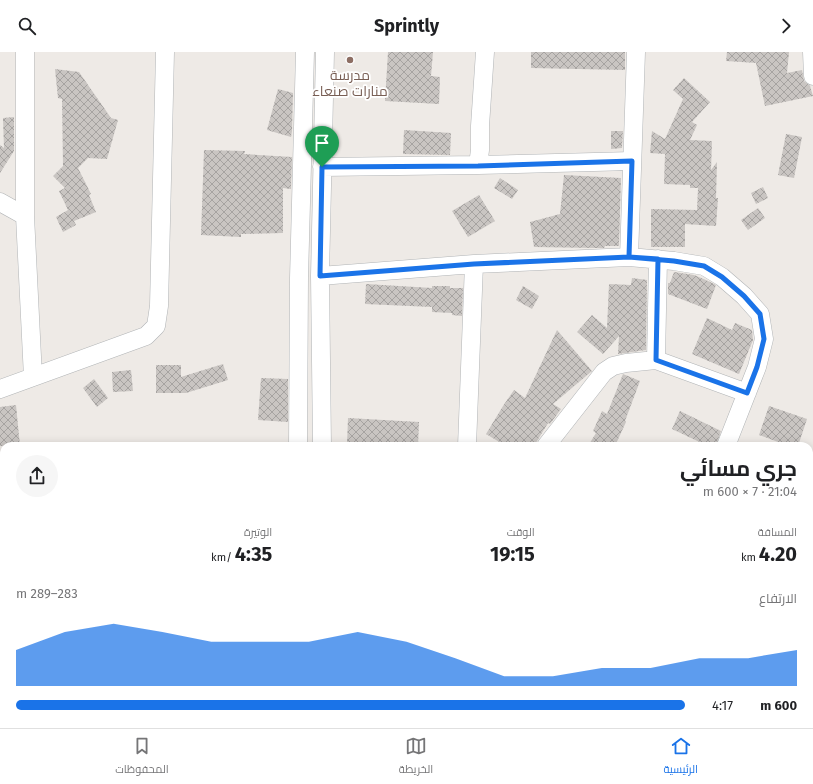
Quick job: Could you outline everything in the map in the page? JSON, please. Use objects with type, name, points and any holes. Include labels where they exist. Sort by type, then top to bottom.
[{"type":"street","points":[[10,52],[25,57],[25,216],[33,377]]},
{"type":"street","points":[[0,390],[146,336],[156,326],[159,306],[165,52]]},
{"type":"street","points":[[298,442],[299,278],[305,52]]},
{"type":"street","points":[[322,442],[320,276],[325,52]]},
{"type":"street","points":[[478,166],[485,52]]},
{"type":"street","points":[[629,257],[636,52]]},
{"type":"street","points":[[812,52],[813,76]]},
{"type":"street","points":[[322,167],[478,166],[632,161]]},
{"type":"street","points":[[0,202],[25,216]]},
{"type":"street","points":[[320,276],[474,264],[629,257],[658,259],[704,266],[722,277],[744,296],[760,314],[764,339],[757,367],[728,442]]},
{"type":"street","points":[[656,360],[658,259]]},
{"type":"street","points":[[467,442],[474,264]]},
{"type":"street","points":[[549,442],[604,372],[613,366],[656,360],[747,393]]},
{"type":"building","points":[[388,52],[433,52],[431,76],[440,77],[439,104],[385,101]]},
{"type":"building","points":[[531,52],[625,52],[625,70],[531,68]]},
{"type":"building","points":[[727,52],[789,52],[787,73],[802,70],[804,81],[810,86],[813,96],[765,106],[756,63],[726,61]]},
{"type":"building","points":[[55,69],[79,72],[111,118],[118,120],[107,159],[88,158],[78,168],[91,194],[89,195],[96,212],[74,221],[76,225],[63,232],[56,217],[68,210],[59,191],[65,188],[53,176],[63,166],[62,99],[58,98]]},
{"type":"building","points":[[684,78],[710,102],[692,122],[697,125],[690,140],[712,141],[711,170],[717,162],[716,198],[718,198],[716,226],[685,224],[685,247],[651,247],[651,209],[697,210],[698,188],[690,188],[690,185],[664,184],[665,154],[650,153],[652,131],[665,139],[683,99],[673,90]]},
{"type":"building","points":[[278,89],[293,93],[291,137],[267,130]]},
{"type":"building","points":[[14,117],[14,151],[0,173],[0,145],[4,148],[3,118]]},
{"type":"building","points":[[404,130],[451,133],[450,155],[403,154]]},
{"type":"building","points":[[611,131],[623,131],[622,148],[611,149]]},
{"type":"building","points":[[786,134],[802,137],[794,178],[778,175]]},
{"type":"building","points":[[204,150],[245,151],[244,154],[292,157],[291,189],[283,188],[283,233],[241,234],[241,237],[201,235]]},
{"type":"building","points":[[564,175],[621,178],[619,246],[605,246],[604,248],[534,247],[530,222],[560,214]]},
{"type":"building","points":[[500,178],[518,190],[512,199],[494,188]]},
{"type":"building","points":[[763,187],[768,198],[756,204],[751,193]]},
{"type":"building","points":[[479,195],[495,221],[468,237],[452,211]]},
{"type":"building","points":[[758,208],[765,218],[748,230],[741,220]]},
{"type":"building","points":[[674,272],[694,275],[716,285],[707,309],[668,294],[668,283],[670,283]]},
{"type":"building","points":[[632,278],[647,280],[646,350],[618,354],[619,336],[603,354],[577,332],[592,315],[607,328],[609,284],[631,285]]},
{"type":"building","points":[[366,284],[432,288],[432,286],[450,286],[450,288],[463,288],[462,316],[452,315],[452,313],[432,312],[432,307],[365,304]]},
{"type":"building","points":[[523,286],[539,296],[532,309],[516,300]]},
{"type":"building","points":[[707,318],[732,330],[735,323],[752,330],[753,340],[739,374],[692,354]]},
{"type":"building","points":[[557,330],[592,371],[553,404],[561,409],[550,424],[548,423],[536,442],[499,442],[486,434],[514,390],[525,398]]},
{"type":"building","points":[[223,364],[228,380],[186,393],[156,393],[156,365],[181,365],[181,377]]},
{"type":"building","points":[[131,370],[133,391],[113,392],[112,372]]},
{"type":"building","points":[[623,374],[640,381],[625,421],[626,422],[617,442],[590,442],[596,433],[593,431],[602,411],[607,414]]},
{"type":"building","points":[[261,378],[288,379],[288,422],[258,420]]},
{"type":"building","points":[[94,379],[108,398],[97,407],[83,388]]},
{"type":"building","points":[[16,405],[20,442],[0,442],[0,407]]},
{"type":"building","points":[[769,406],[807,419],[799,442],[778,442],[759,435]]},
{"type":"building","points":[[680,411],[721,431],[717,442],[700,442],[672,429]]},
{"type":"building","points":[[348,418],[419,422],[418,442],[347,442]]},
{"type":"place","name":"مدرسة منارات صنعاء","points":[[350,60]]},
{"type":"route","points":[[322,167],[320,276],[474,264],[629,257],[658,259],[704,266],[722,277],[744,296],[760,314],[764,339],[757,367],[747,393],[656,360],[658,259],[629,257],[632,161],[478,166],[322,167]]}]
